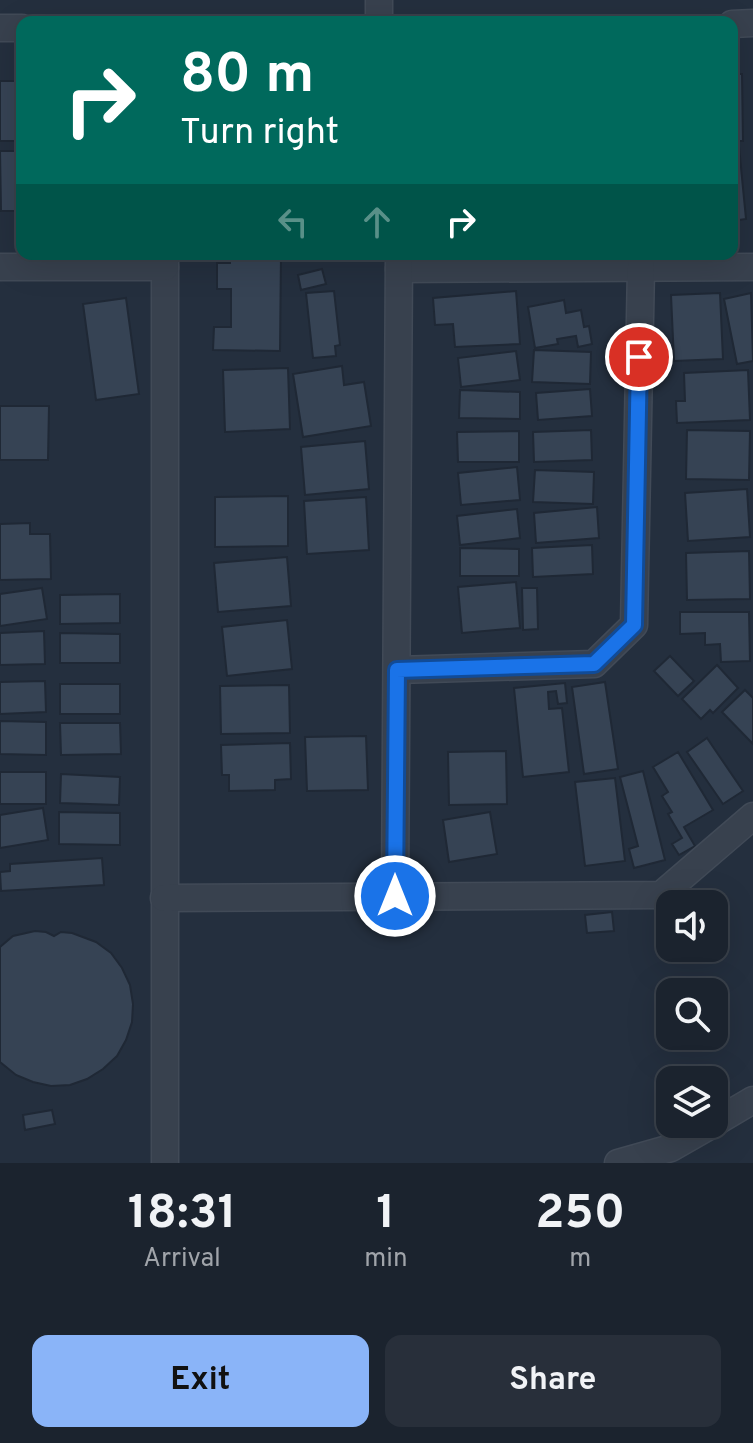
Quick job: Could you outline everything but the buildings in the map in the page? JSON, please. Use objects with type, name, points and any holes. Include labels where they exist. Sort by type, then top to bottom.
[{"type":"street","points":[[0,267],[165,261],[165,1163]]},
{"type":"street","points":[[395,896],[399,261],[753,267]]},
{"type":"street","points":[[397,670],[594,664],[634,625],[641,267]]},
{"type":"street","points":[[164,898],[661,895],[753,816]]},
{"type":"street","points":[[728,1115],[753,1100]]},
{"type":"street","points":[[618,1163],[671,1148],[688,1138]]},
{"type":"route","points":[[395,896],[397,670],[594,664],[634,625],[639,357]]}]
